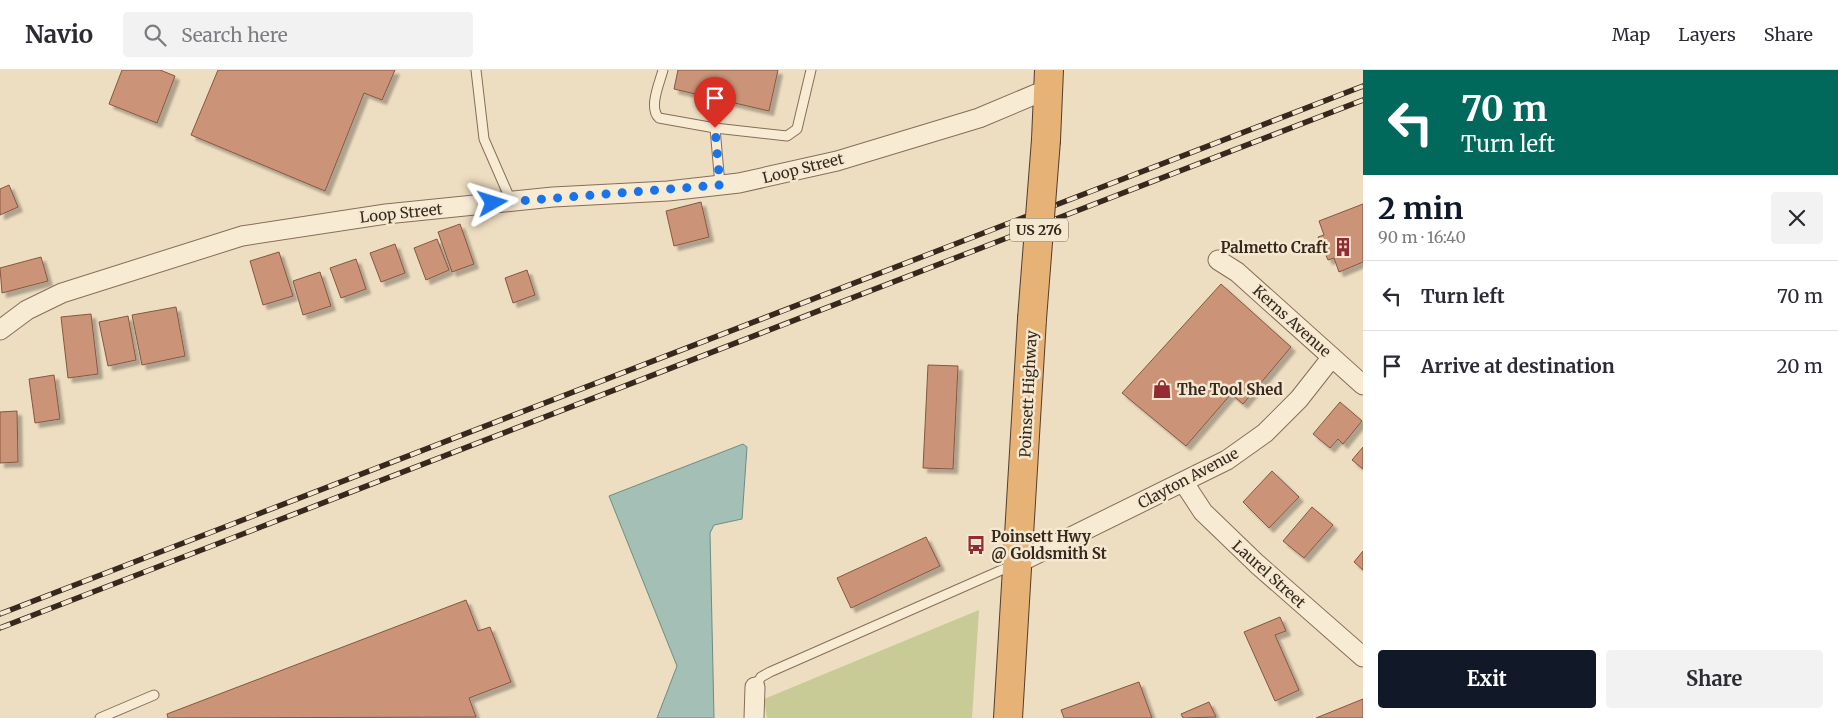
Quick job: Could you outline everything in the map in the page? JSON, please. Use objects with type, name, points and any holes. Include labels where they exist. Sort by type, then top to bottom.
[{"type":"highway","name":"Poinsett Highway","points":[[1008,718],[1032,319],[1046,140],[1048,79]]},
{"type":"street","name":"Loop Street","points":[[0,330],[27,310],[62,293],[242,236],[386,214],[511,201],[739,183],[837,161],[979,118],[1048,79]]},
{"type":"street","name":"Kerns Avenue","points":[[1218,260],[1237,272],[1363,385]]},
{"type":"street","name":"Clayton Avenue","points":[[1018,563],[1184,483],[1227,460],[1265,433],[1299,399],[1332,357]]},
{"type":"street","name":"Laurel Street","points":[[1184,483],[1203,512],[1257,564],[1363,657]]},
{"type":"street","points":[[754,687],[754,718]]},
{"type":"lane","points":[[476,70],[484,139],[511,201]]},
{"type":"lane","points":[[663,70],[654,107],[655,115],[659,118],[715,128],[791,134],[797,128],[811,70]]},
{"type":"lane","points":[[715,128],[720,185]]},
{"type":"lane","points":[[754,687],[761,677],[770,672],[1018,563]]},
{"type":"lane","points":[[100,718],[154,695]]},
{"type":"green space","points":[[979,610],[972,718],[767,718],[764,699]]},
{"type":"shaded area","points":[[743,444],[747,447],[742,519],[714,525],[710,533],[714,718],[657,718],[677,666],[609,496]]},
{"type":"building","points":[[122,70],[160,70],[175,76],[157,123],[109,104]]},
{"type":"building","points":[[218,70],[395,70],[382,100],[364,93],[325,191],[191,135]]},
{"type":"building","points":[[678,70],[778,70],[769,111],[674,89]]},
{"type":"building","points":[[9,185],[18,207],[0,215],[0,189]]},
{"type":"building","points":[[701,202],[709,237],[674,246],[666,211]]},
{"type":"building","name":"Palmetto Craft","points":[[1363,204],[1363,262],[1339,272],[1334,258],[1328,260],[1318,237],[1324,235],[1319,221]]},
{"type":"building","points":[[460,224],[474,264],[452,272],[438,232]]},
{"type":"building","points":[[437,239],[449,270],[426,280],[414,248]]},
{"type":"building","points":[[395,244],[405,273],[381,282],[370,253]]},
{"type":"building","points":[[279,252],[293,296],[263,305],[250,261]]},
{"type":"building","points":[[41,257],[48,281],[2,293],[0,268]]},
{"type":"building","points":[[356,259],[366,289],[341,298],[330,268]]},
{"type":"building","points":[[527,270],[535,295],[513,303],[505,278]]},
{"type":"building","points":[[320,272],[331,306],[303,315],[293,281]]},
{"type":"building","points":[[1221,284],[1291,347],[1243,404],[1231,394],[1186,446],[1122,393]]},
{"type":"building","points":[[176,307],[185,356],[142,365],[132,315]]},
{"type":"building","points":[[91,314],[98,374],[68,378],[61,317]]},
{"type":"building","points":[[128,316],[136,360],[108,366],[99,322]]},
{"type":"building","points":[[928,365],[958,366],[953,469],[923,468]]},
{"type":"building","points":[[54,375],[60,419],[35,423],[29,379]]},
{"type":"building","points":[[1340,402],[1362,421],[1343,444],[1338,439],[1330,448],[1313,434]]},
{"type":"building","points":[[17,411],[18,462],[0,463],[0,412]]},
{"type":"building","points":[[1363,447],[1363,469],[1352,460]]},
{"type":"building","points":[[1272,471],[1299,497],[1269,528],[1243,502]]},
{"type":"building","points":[[1312,507],[1333,525],[1304,558],[1283,541]]},
{"type":"building","points":[[926,537],[940,566],[851,608],[837,578]]},
{"type":"building","points":[[1363,551],[1363,570],[1354,562]]},
{"type":"building","points":[[466,600],[478,631],[490,627],[511,682],[469,698],[476,717],[168,718],[167,714]]},
{"type":"building","points":[[1280,617],[1286,631],[1275,635],[1299,690],[1275,701],[1244,632]]},
{"type":"building","points":[[1139,682],[1152,718],[1064,718],[1061,710]]},
{"type":"building","points":[[1363,699],[1363,718],[1316,718]]},
{"type":"building","points":[[1209,702],[1216,717],[1183,718],[1181,714]]},
{"type":"railway","points":[[0,614],[1363,86]]},
{"type":"railway","points":[[0,628],[1363,100]]},
{"type":"place","name":"Palmetto Craft","points":[[1343,247]]},
{"type":"place","name":"The Tool Shed","points":[[1162,389]]},
{"type":"place","name":"Poinsett Hwy @ Goldsmith St","points":[[976,545]]},
{"type":"route","points":[[493,203],[553,197],[668,191],[720,185],[715,128]]}]
